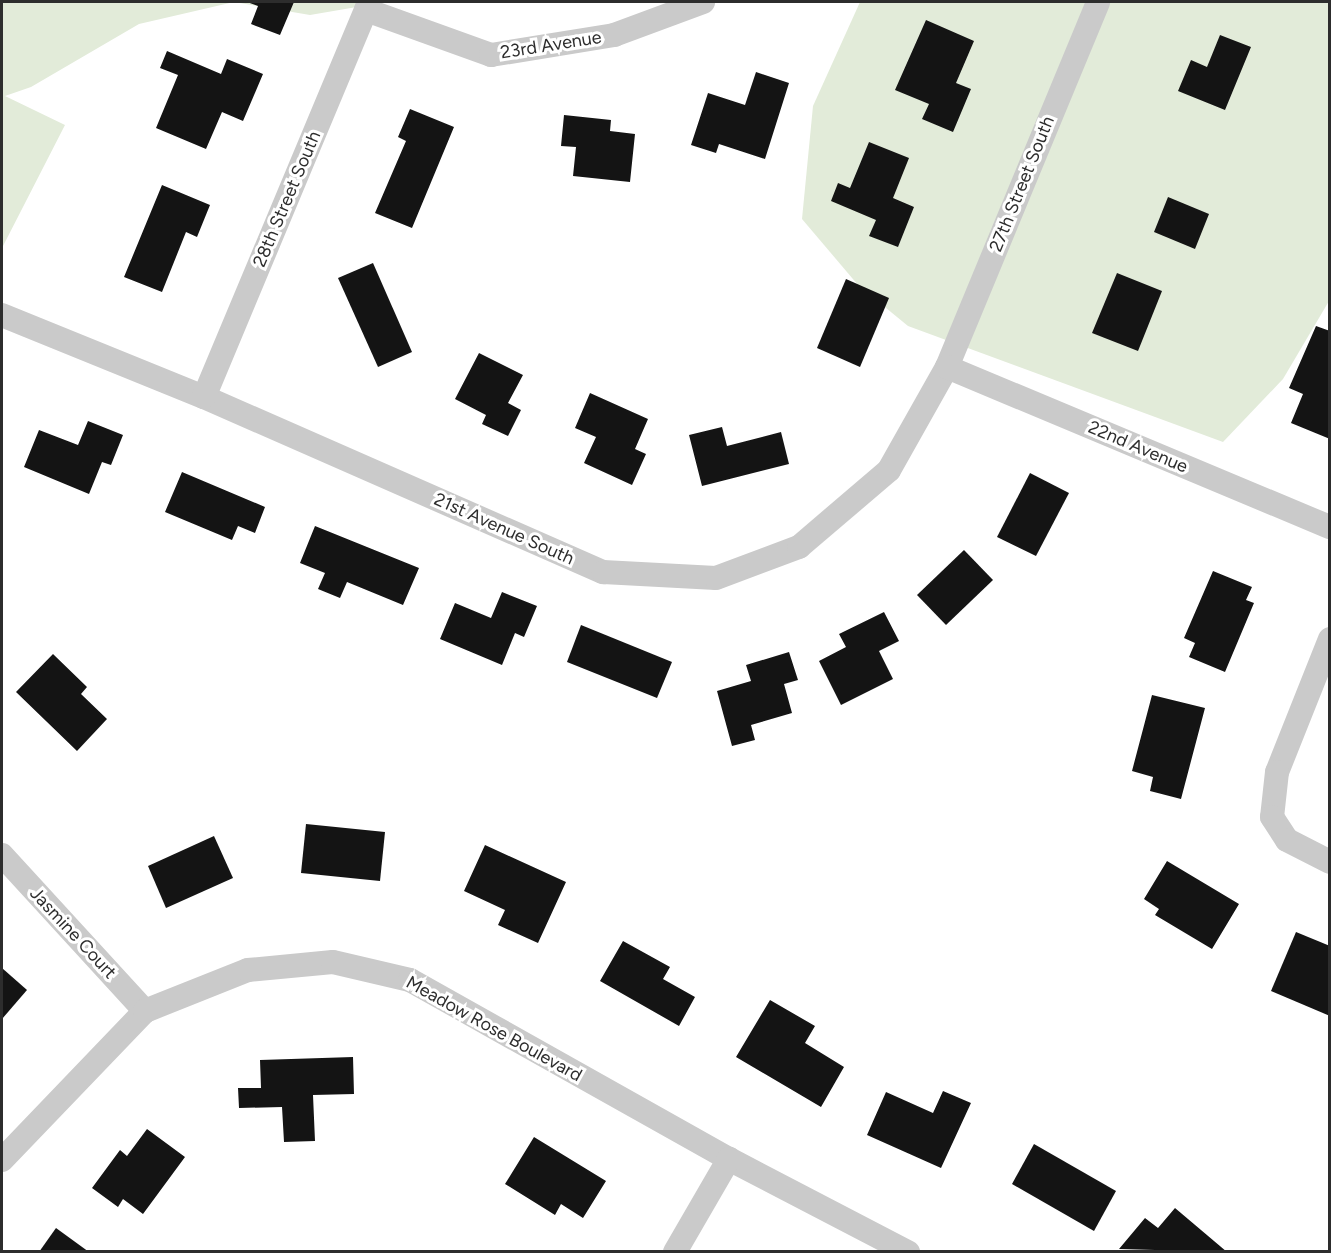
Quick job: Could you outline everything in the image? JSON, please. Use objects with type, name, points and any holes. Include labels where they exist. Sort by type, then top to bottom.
[{"type":"street","name":"23rd Avenue","points":[[367,6],[491,56],[614,35],[703,2]]},
{"type":"street","name":"27th Street South","points":[[947,367],[1098,2]]},
{"type":"street","name":"28th Street South","points":[[204,397],[367,6]]},
{"type":"street","name":"21st Avenue South","points":[[2,315],[204,397],[603,572],[716,578],[799,547],[889,470],[947,367]]},
{"type":"street","name":"22nd Avenue","points":[[947,367],[1329,526]]},
{"type":"street","points":[[1329,639],[1277,772],[1272,817],[1287,840],[1329,862]]},
{"type":"street","name":"Jasmine Court","points":[[2,855],[145,1011]]},
{"type":"street","name":"Meadow Rose Boulevard","points":[[2,1160],[145,1011],[248,970],[333,962],[410,980],[729,1159],[908,1251]]},
{"type":"street","points":[[675,1251],[729,1159]]},
{"type":"green space","points":[[2,2],[234,2],[139,24],[31,87],[5,96],[65,125],[2,248]]},
{"type":"green space","points":[[234,2],[386,2],[310,15]]},
{"type":"green space","points":[[860,2],[1329,2],[1329,301],[1283,379],[1223,442],[908,326],[858,285],[802,219],[813,106]]},
{"type":"building","points":[[247,2],[294,2],[280,35],[251,24],[258,6]]},
{"type":"building","points":[[926,20],[974,41],[956,83],[971,89],[953,132],[922,119],[929,104],[895,90]]},
{"type":"building","points":[[1220,35],[1251,47],[1225,110],[1178,91],[1191,60],[1207,67]]},
{"type":"building","points":[[167,51],[221,74],[227,59],[263,74],[243,121],[222,112],[206,149],[156,128],[178,75],[160,68]]},
{"type":"building","points":[[756,72],[789,83],[765,159],[719,144],[716,153],[691,145],[708,93],[745,105]]},
{"type":"building","points":[[410,109],[454,127],[412,228],[375,213],[406,141],[398,137]]},
{"type":"building","points":[[564,115],[611,120],[610,131],[635,134],[630,182],[573,176],[576,147],[561,146]]},
{"type":"building","points":[[869,142],[909,158],[893,198],[914,207],[898,247],[869,236],[876,220],[831,201],[838,183],[850,188]]},
{"type":"building","points":[[162,185],[210,205],[197,237],[186,232],[162,292],[124,277]]},
{"type":"building","points":[[1168,197],[1209,214],[1195,249],[1154,232]]},
{"type":"building","points":[[373,263],[412,352],[378,367],[338,278]]},
{"type":"building","points":[[1117,273],[1162,291],[1138,351],[1092,333]]},
{"type":"building","points":[[846,279],[889,298],[860,367],[817,348]]},
{"type":"building","points":[[1316,326],[1330,331],[1330,439],[1291,423],[1303,394],[1289,388]]},
{"type":"building","points":[[479,353],[523,375],[508,403],[521,410],[508,436],[482,424],[486,415],[455,399]]},
{"type":"building","points":[[590,393],[648,419],[635,449],[646,454],[632,485],[584,463],[596,437],[575,428]]},
{"type":"building","points":[[88,421],[123,435],[111,465],[102,462],[89,494],[24,467],[39,430],[78,445]]},
{"type":"building","points":[[722,427],[727,446],[781,432],[789,464],[702,486],[689,435]]},
{"type":"building","points":[[182,472],[265,507],[255,533],[238,526],[232,540],[165,512]]},
{"type":"building","points":[[1030,473],[1069,493],[1036,556],[997,537]]},
{"type":"building","points":[[315,526],[419,568],[403,605],[347,582],[340,598],[318,589],[325,573],[300,563]]},
{"type":"building","points":[[964,550],[993,580],[946,625],[917,595]]},
{"type":"building","points":[[1213,571],[1252,587],[1246,600],[1254,603],[1225,672],[1189,657],[1195,643],[1184,638]]},
{"type":"building","points":[[502,592],[537,606],[524,637],[515,633],[502,665],[440,639],[455,603],[491,618]]},
{"type":"building","points":[[884,612],[899,641],[879,651],[893,679],[841,705],[819,661],[846,647],[839,634]]},
{"type":"building","points":[[581,625],[672,662],[657,698],[567,662]]},
{"type":"building","points":[[789,652],[798,680],[784,684],[792,713],[751,725],[755,740],[732,746],[717,691],[751,681],[746,665]]},
{"type":"building","points":[[53,654],[87,687],[81,694],[107,719],[77,751],[16,692]]},
{"type":"building","points":[[1152,695],[1205,708],[1181,799],[1150,791],[1153,777],[1132,771]]},
{"type":"building","points":[[306,824],[385,832],[380,881],[301,873]]},
{"type":"building","points":[[214,836],[233,878],[166,908],[148,866]]},
{"type":"building","points":[[485,845],[566,882],[538,943],[498,925],[505,910],[464,891]]},
{"type":"building","points":[[1167,861],[1239,904],[1212,949],[1155,915],[1159,909],[1144,899]]},
{"type":"building","points":[[1296,932],[1330,946],[1330,1016],[1271,991]]},
{"type":"building","points":[[623,941],[670,967],[663,979],[695,997],[679,1026],[600,981]]},
{"type":"building","points":[[2,968],[27,990],[2,1019]]},
{"type":"building","points":[[770,1000],[815,1026],[805,1043],[844,1067],[821,1107],[736,1057]]},
{"type":"building","points":[[353,1057],[354,1094],[313,1095],[315,1141],[284,1142],[282,1107],[239,1108],[238,1088],[261,1088],[260,1060]]},
{"type":"building","points":[[943,1091],[971,1103],[941,1168],[867,1135],[886,1092],[933,1113]]},
{"type":"building","points":[[147,1129],[185,1157],[143,1214],[123,1199],[118,1207],[92,1188],[120,1150],[127,1156]]},
{"type":"building","points":[[534,1137],[606,1181],[583,1218],[561,1204],[555,1215],[505,1184]]},
{"type":"building","points":[[1034,1144],[1116,1191],[1094,1231],[1012,1184]]},
{"type":"building","points":[[1175,1208],[1227,1252],[1119,1249],[1145,1218],[1158,1228]]},
{"type":"building","points":[[56,1228],[89,1252],[39,1252]]}]
